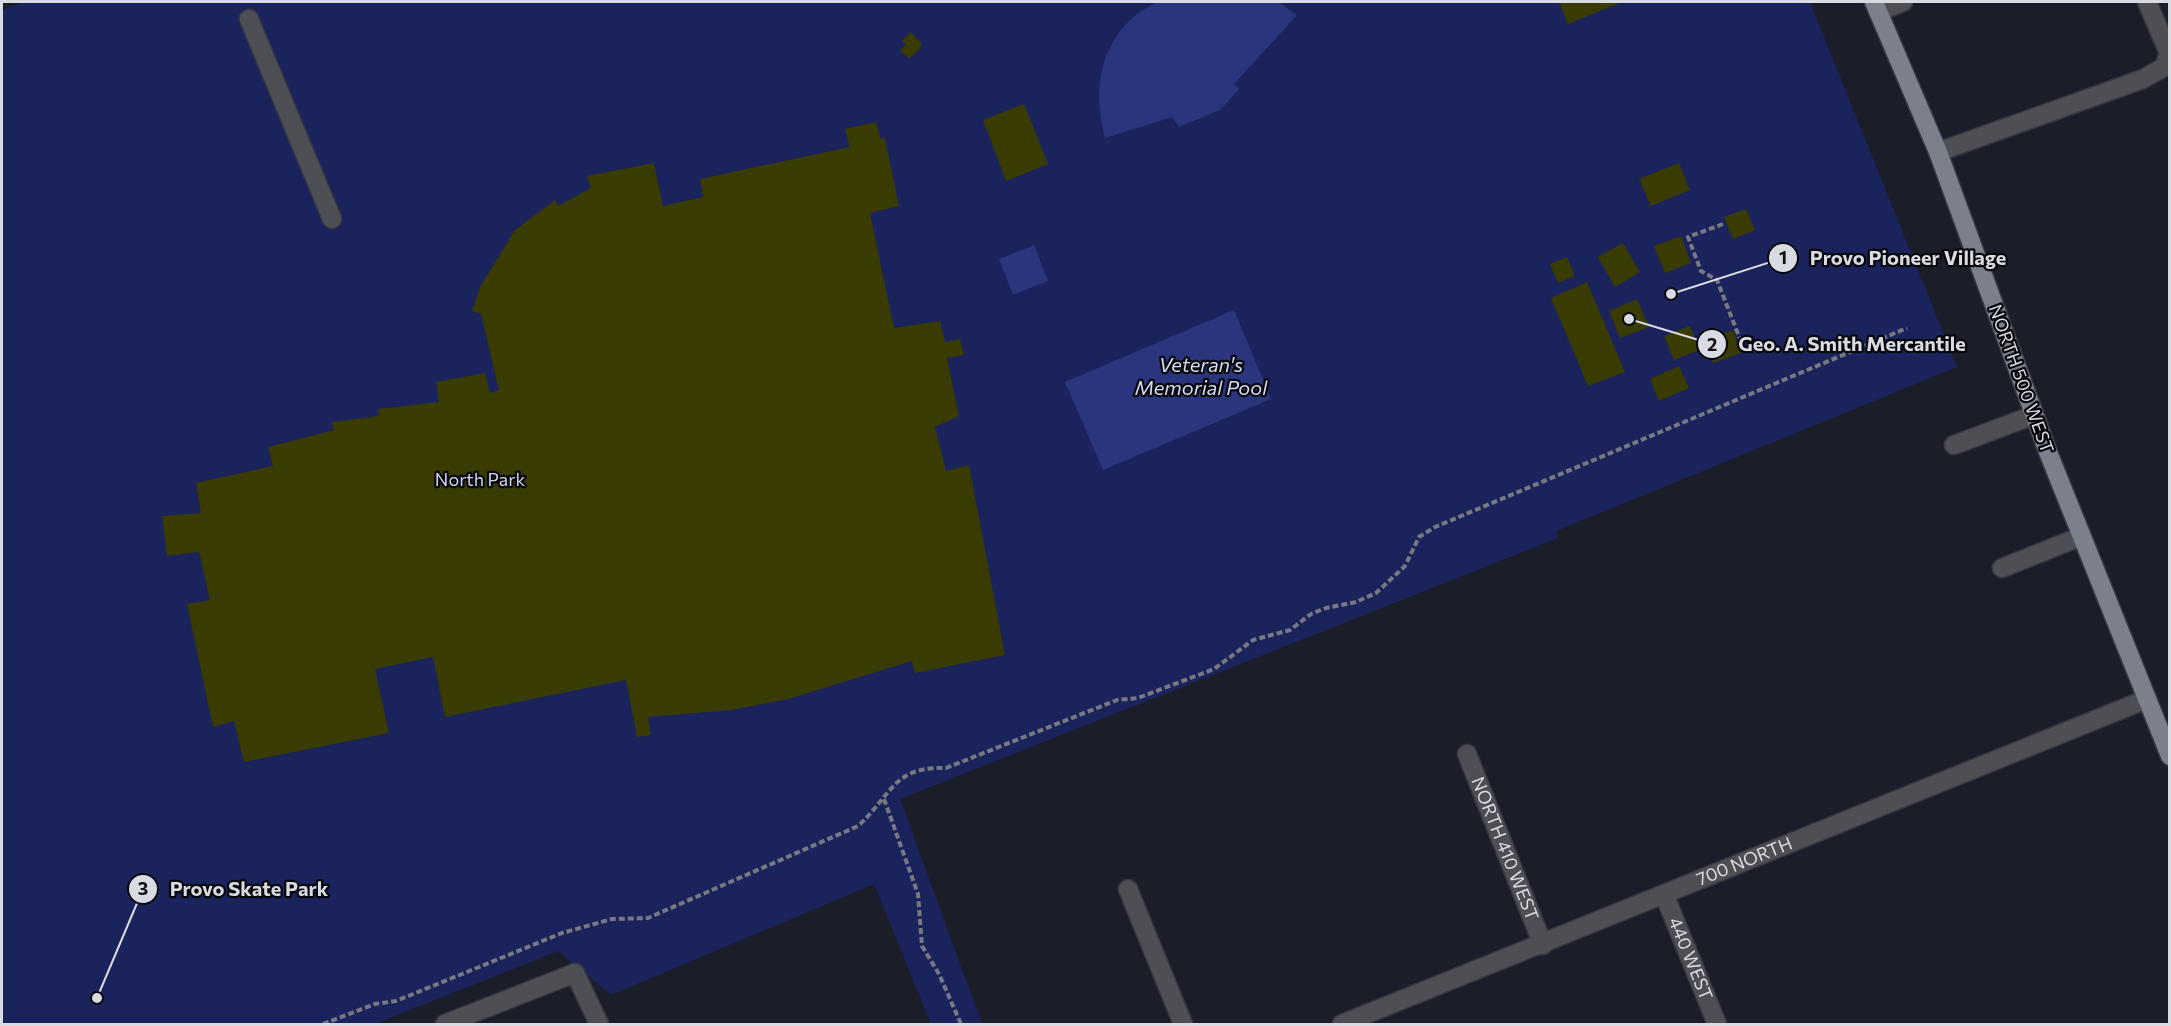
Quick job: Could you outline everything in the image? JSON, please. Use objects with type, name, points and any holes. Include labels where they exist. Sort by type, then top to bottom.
[{"type":"main road","name":"NORTH 500 WEST","points":[[1876,7],[1938,152],[2034,415],[2169,756]]},
{"type":"street","points":[[1876,7],[1903,2]]},
{"type":"street","points":[[1938,152],[2143,79],[2164,67],[2169,53],[2146,2]]},
{"type":"street","points":[[249,20],[332,219]]},
{"type":"street","points":[[1954,445],[2034,415]]},
{"type":"street","points":[[2002,568],[2082,536]]},
{"type":"street","name":"700 NORTH","points":[[1342,1024],[1543,945],[2147,699]]},
{"type":"street","name":"NORTH 410 WEST","points":[[1467,754],[1543,945]]},
{"type":"street","points":[[1128,890],[1183,1024]]},
{"type":"street","name":"440 WEST","points":[[1664,894],[1717,1024]]},
{"type":"street","points":[[445,1024],[575,973],[599,1024]]},
{"type":"path","points":[[1723,224],[1688,237],[1701,271],[1717,280],[1745,351]]},
{"type":"path","points":[[323,1024],[375,1004],[396,1000],[562,933],[612,919],[648,918],[858,826],[895,784],[911,771],[927,767],[946,768],[1117,700],[1138,698],[1214,669],[1253,640],[1290,630],[1311,614],[1326,608],[1356,602],[1376,594],[1405,566],[1419,537],[1435,527],[1907,328]]},
{"type":"path","points":[[884,798],[918,894],[922,946],[961,1024]]},
{"type":"green space","name":"North Park","points":[[23,2],[1810,2],[1957,367],[1556,531],[1558,538],[900,799],[982,1024],[931,1024],[874,884],[611,995],[558,951],[375,1024],[2,1024],[2,10]]},
{"type":"water","points":[[1156,2],[1278,2],[1297,15],[1234,84],[1239,89],[1220,110],[1179,127],[1172,117],[1105,138],[1099,91],[1104,61],[1118,34],[1129,21]]},
{"type":"water","points":[[1034,245],[1048,281],[1013,295],[999,259]]},
{"type":"water","name":"Veteran's Memorial Pool","points":[[1234,310],[1271,399],[1103,470],[1065,382]]},
{"type":"building","points":[[1559,2],[1622,2],[1568,24]]},
{"type":"building","points":[[911,32],[921,43],[920,49],[909,59],[900,50],[906,45],[902,41]]},
{"type":"building","points":[[1024,104],[1048,164],[1006,181],[983,120]]},
{"type":"building","points":[[876,122],[881,139],[885,138],[899,206],[870,213],[894,328],[940,321],[945,342],[960,339],[964,355],[947,358],[959,416],[935,427],[946,471],[969,465],[1005,655],[915,673],[912,661],[788,699],[731,710],[648,717],[651,735],[637,737],[626,680],[445,717],[433,657],[375,669],[389,733],[244,762],[234,721],[213,727],[187,604],[210,600],[199,552],[167,556],[162,516],[201,513],[196,483],[273,466],[268,447],[334,430],[332,422],[379,416],[378,409],[439,402],[436,382],[485,373],[490,393],[499,390],[481,314],[472,311],[480,287],[515,230],[555,200],[558,206],[591,188],[587,176],[654,163],[663,206],[703,197],[700,179],[850,147],[845,129]]},
{"type":"building","points":[[1679,163],[1690,190],[1651,206],[1639,179]]},
{"type":"building","points":[[1746,209],[1755,230],[1733,239],[1724,217]]},
{"type":"building","points":[[1681,236],[1691,263],[1665,273],[1654,246]]},
{"type":"building","points":[[1623,243],[1640,272],[1615,287],[1598,257]]},
{"type":"building","points":[[1567,257],[1575,276],[1558,283],[1550,264]]},
{"type":"building","points":[[1587,282],[1625,372],[1588,386],[1551,298]]},
{"type":"building","points":[[1637,299],[1649,327],[1620,338],[1609,311]]},
{"type":"building","points":[[1690,326],[1699,350],[1674,360],[1664,336]]},
{"type":"building","points":[[1733,330],[1741,353],[1713,363],[1704,340]]},
{"type":"building","points":[[1679,366],[1689,388],[1659,401],[1650,379]]},
{"type":"place","name":"Provo Pioneer Village","points":[[1671,294]]},
{"type":"place","name":"Geo. A. Smith Mercantile","points":[[1629,319]]},
{"type":"place","name":"Provo Skate Park","points":[[97,998]]}]
